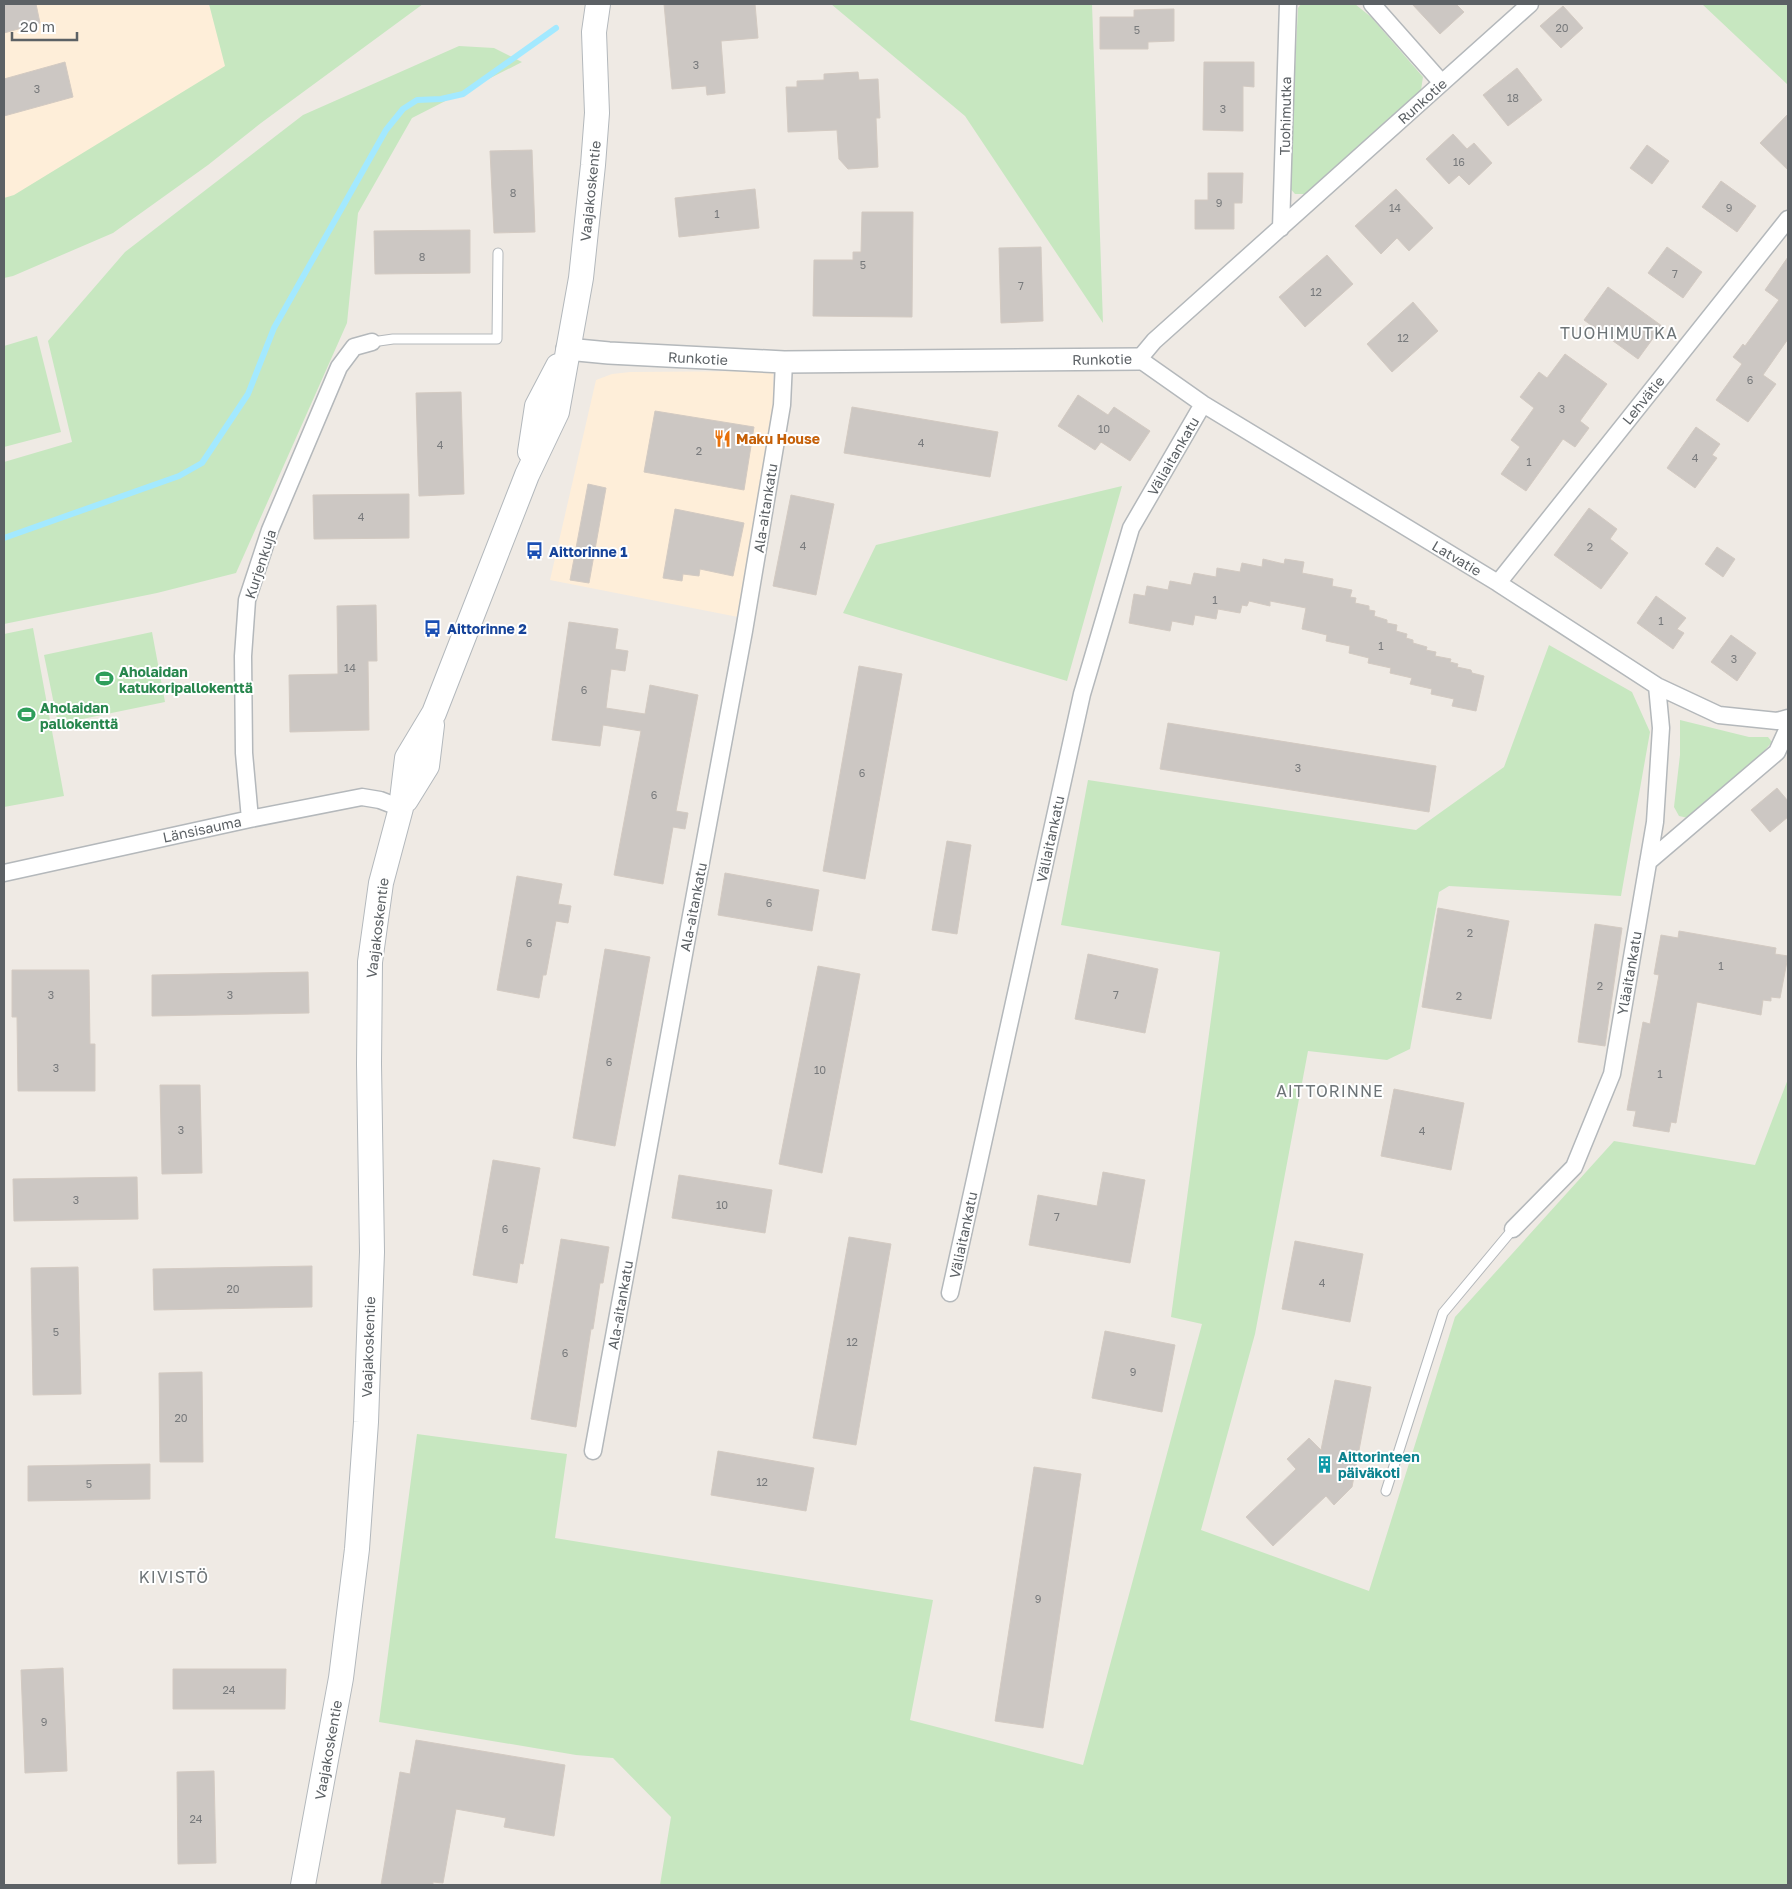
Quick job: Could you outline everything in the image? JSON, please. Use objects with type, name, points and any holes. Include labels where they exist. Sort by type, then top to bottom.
[{"type":"main road","name":"Vaajakoskentie","points":[[586,4],[594,32]]},
{"type":"main road","name":"Vaajakoskentie","points":[[304,1885],[341,1678],[357,1549],[366,1422],[372,1252],[369,1064],[370,962],[381,883],[401,808],[427,766],[434,713],[527,474],[537,406],[568,349],[581,278],[594,165],[597,113],[594,32],[598,4]]},
{"type":"street","name":"Tuohimutka","points":[[1281,228],[1288,4]]},
{"type":"street","points":[[1372,4],[1442,83]]},
{"type":"street","name":"Runkotie","points":[[568,349],[619,354],[784,362],[1139,359],[1154,341],[1530,4]]},
{"type":"street","name":"Lehvätie","points":[[1498,582],[1788,219]]},
{"type":"street","name":"Kurjenkuja","points":[[250,819],[244,754],[244,656],[247,600],[270,530],[339,367],[354,347],[372,342]]},
{"type":"street","name":"Latvatie","points":[[1139,359],[1203,404],[1498,582],[1657,686],[1719,715],[1777,721],[1788,718]]},
{"type":"street","name":"Ala-aitankatu","points":[[593,1451],[744,631],[782,405],[784,362]]},
{"type":"street","name":"Väliaitankatu","points":[[950,1293],[1082,694],[1131,528],[1203,404]]},
{"type":"street","name":"Yläaitankatu","points":[[1513,1229],[1574,1167],[1612,1074],[1655,822],[1661,728],[1657,686]]},
{"type":"street","points":[[1648,862],[1777,752],[1788,728]]},
{"type":"street","name":"Länsisauma","points":[[4,873],[250,819],[362,798],[380,800],[401,808]]},
{"type":"lane","points":[[372,342],[393,339],[497,339],[498,253]]},
{"type":"lane","points":[[1386,1491],[1443,1313],[1513,1229]]},
{"type":"shaded area","points":[[4,4],[209,4],[226,66],[238,88],[4,235]]},
{"type":"shaded area","points":[[773,371],[774,404],[738,617],[550,580],[596,380],[612,374],[630,372]]},
{"type":"green space","points":[[209,4],[423,4],[261,123],[208,165],[113,233],[13,276],[4,278],[4,198],[14,195],[225,66]]},
{"type":"green space","points":[[831,4],[1092,4],[1103,323],[965,116]]},
{"type":"green space","points":[[1301,4],[1355,4],[1371,17],[1423,77],[1421,90],[1306,194],[1295,194],[1289,187],[1298,8]]},
{"type":"green space","points":[[1702,4],[1788,4],[1788,85]]},
{"type":"green space","points":[[459,46],[494,48],[522,62],[412,118],[358,213],[347,323],[236,573],[157,593],[4,624],[4,462],[72,442],[48,341],[125,252],[303,115]]},
{"type":"green space","points":[[37,336],[61,432],[4,447],[4,346]]},
{"type":"green space","points":[[1122,486],[1067,681],[843,613],[876,545]]},
{"type":"green space","name":"Aholaidan pallokenttä","points":[[33,628],[64,796],[4,807],[4,634]]},
{"type":"green space","name":"Aholaidan katukoripallokenttä","points":[[152,632],[165,702],[58,724],[44,655]]},
{"type":"green space","points":[[1549,645],[1632,692],[1650,732],[1621,896],[1449,886],[1439,892],[1410,1049],[1387,1060],[1308,1051],[1255,1334],[1201,1530],[1369,1591],[1455,1317],[1614,1141],[1755,1165],[1788,1079],[1788,1885],[660,1885],[671,1817],[613,1758],[576,1755],[379,1722],[417,1434],[567,1454],[555,1538],[933,1600],[910,1720],[1083,1765],[1202,1324],[1171,1317],[1220,952],[1061,925],[1088,780],[1416,830],[1504,767]]},
{"type":"green space","points":[[1680,720],[1749,737],[1768,737],[1772,742],[1750,767],[1688,818],[1679,816],[1674,807],[1680,755]]},
{"type":"building","points":[[4,4],[36,4],[40,23],[4,33]]},
{"type":"building","points":[[664,4],[755,4],[758,38],[721,41],[725,93],[707,95],[706,86],[672,89]]},
{"type":"building","points":[[1412,4],[1456,4],[1464,12],[1440,34]]},
{"type":"building","points":[[1563,6],[1583,28],[1561,48],[1540,26]]},
{"type":"building","points":[[1174,9],[1174,41],[1148,42],[1148,49],[1100,49],[1100,17],[1134,17],[1134,10]]},
{"type":"building","points":[[65,62],[73,97],[4,116],[4,79]]},
{"type":"building","points":[[1204,62],[1254,62],[1254,87],[1243,86],[1243,131],[1203,130]]},
{"type":"building","points":[[1517,68],[1542,100],[1508,126],[1483,95]]},
{"type":"building","points":[[858,72],[859,80],[878,79],[880,118],[876,118],[878,167],[848,169],[839,159],[837,130],[788,132],[786,87],[797,87],[797,81],[824,80],[824,74]]},
{"type":"building","points":[[1788,114],[1788,170],[1760,143]]},
{"type":"building","points":[[1453,134],[1467,149],[1474,143],[1492,163],[1469,185],[1459,175],[1449,184],[1426,159]]},
{"type":"building","points":[[1647,145],[1669,161],[1652,184],[1630,168]]},
{"type":"building","points":[[532,150],[535,232],[494,233],[490,151]]},
{"type":"building","points":[[1208,173],[1243,173],[1242,203],[1234,203],[1234,229],[1195,229],[1195,200],[1208,200]]},
{"type":"building","points":[[1721,181],[1756,206],[1737,232],[1702,207]]},
{"type":"building","points":[[755,189],[759,228],[679,237],[675,198]]},
{"type":"building","points":[[1396,189],[1433,228],[1409,251],[1397,238],[1381,254],[1355,226]]},
{"type":"building","points":[[862,212],[913,212],[912,317],[813,316],[814,260],[853,260],[853,252],[861,252]]},
{"type":"building","points":[[470,230],[470,273],[375,274],[374,231]]},
{"type":"building","points":[[1041,247],[1043,321],[1001,323],[999,248]]},
{"type":"building","points":[[1667,247],[1702,272],[1683,298],[1648,273]]},
{"type":"building","points":[[1327,255],[1353,284],[1305,327],[1279,297]]},
{"type":"building","points":[[1788,257],[1788,339],[1763,375],[1776,384],[1748,422],[1716,400],[1742,364],[1733,357],[1743,344],[1745,346],[1779,300],[1765,290]]},
{"type":"building","points":[[1608,287],[1662,326],[1638,359],[1584,320]]},
{"type":"building","points":[[1413,302],[1438,331],[1392,372],[1367,344]]},
{"type":"building","points":[[1565,354],[1607,384],[1580,421],[1589,428],[1575,447],[1563,439],[1526,491],[1501,474],[1520,447],[1511,440],[1534,408],[1520,397],[1539,372],[1547,378]]},
{"type":"building","points":[[461,392],[464,494],[419,496],[416,393]]},
{"type":"building","points":[[1078,395],[1108,415],[1114,407],[1150,431],[1130,461],[1101,442],[1095,450],[1058,426]]},
{"type":"building","points":[[852,407],[998,432],[990,477],[844,453]]},
{"type":"building","points":[[655,411],[754,427],[744,490],[644,472]]},
{"type":"building","points":[[1696,427],[1720,444],[1712,455],[1717,458],[1695,488],[1667,468]]},
{"type":"building","points":[[588,484],[606,488],[589,583],[570,580]]},
{"type":"building","points":[[409,494],[409,538],[314,539],[313,495]]},
{"type":"building","points":[[791,495],[834,504],[816,595],[773,586]]},
{"type":"building","points":[[1589,508],[1617,529],[1610,539],[1628,553],[1601,589],[1554,555]]},
{"type":"building","points":[[675,509],[744,523],[733,576],[700,569],[699,576],[683,574],[682,581],[663,578]]},
{"type":"building","points":[[1717,547],[1735,559],[1723,577],[1705,564]]},
{"type":"building","points":[[1263,559],[1284,564],[1285,559],[1304,562],[1302,573],[1333,579],[1332,586],[1352,590],[1350,597],[1356,598],[1355,603],[1369,606],[1369,610],[1375,611],[1374,616],[1387,620],[1387,623],[1397,625],[1396,631],[1407,634],[1406,638],[1413,640],[1413,643],[1427,647],[1426,650],[1436,652],[1435,656],[1451,659],[1450,662],[1458,664],[1457,667],[1471,670],[1472,673],[1484,676],[1476,711],[1452,706],[1454,699],[1431,694],[1432,689],[1410,684],[1412,678],[1390,673],[1391,668],[1368,663],[1369,658],[1349,653],[1350,646],[1326,641],[1327,635],[1302,629],[1306,608],[1270,601],[1270,606],[1249,601],[1247,606],[1242,605],[1240,613],[1218,609],[1216,619],[1195,615],[1193,625],[1172,621],[1170,631],[1129,623],[1134,594],[1145,596],[1147,586],[1168,590],[1170,581],[1191,585],[1194,573],[1216,577],[1217,568],[1240,572],[1242,563],[1262,567]]},
{"type":"building","points":[[1656,596],[1686,618],[1677,629],[1684,633],[1673,649],[1637,623]]},
{"type":"building","points":[[376,605],[377,661],[368,661],[369,730],[290,732],[289,675],[338,674],[337,606]]},
{"type":"building","points":[[569,622],[618,629],[615,649],[628,651],[625,671],[611,669],[606,708],[645,714],[650,685],[698,695],[676,811],[688,813],[685,829],[673,827],[663,884],[614,875],[641,731],[603,725],[600,746],[552,740]]},
{"type":"building","points":[[1731,635],[1756,653],[1737,681],[1711,662]]},
{"type":"building","points":[[859,666],[902,674],[865,879],[823,871]]},
{"type":"building","points":[[1168,723],[1436,766],[1429,812],[1160,769]]},
{"type":"building","points":[[1777,788],[1788,801],[1788,817],[1770,832],[1751,810]]},
{"type":"building","points":[[947,841],[971,845],[957,934],[932,930]]},
{"type":"building","points":[[725,873],[819,890],[812,931],[718,915]]},
{"type":"building","points":[[517,876],[562,884],[558,904],[571,906],[568,923],[556,921],[546,975],[543,975],[539,998],[497,990]]},
{"type":"building","points":[[1438,908],[1509,921],[1491,1019],[1422,1007]]},
{"type":"building","points":[[1595,924],[1622,928],[1605,1046],[1578,1042]]},
{"type":"building","points":[[1679,931],[1776,948],[1775,954],[1788,956],[1780,998],[1771,997],[1771,1001],[1763,1000],[1761,1015],[1697,1002],[1676,1123],[1671,1122],[1669,1132],[1633,1126],[1636,1111],[1627,1110],[1643,1022],[1650,1024],[1659,975],[1654,974],[1661,935],[1678,938]]},
{"type":"building","points":[[605,949],[650,957],[615,1146],[573,1138]]},
{"type":"building","points":[[1088,954],[1158,969],[1145,1033],[1075,1019]]},
{"type":"building","points":[[818,966],[860,974],[822,1173],[779,1164]]},
{"type":"building","points":[[12,970],[89,970],[90,1044],[95,1044],[95,1091],[18,1091],[17,1017],[12,1017]]},
{"type":"building","points":[[308,972],[309,1013],[152,1016],[152,975]]},
{"type":"building","points":[[160,1085],[200,1085],[202,1173],[162,1174]]},
{"type":"building","points":[[1394,1089],[1464,1103],[1451,1170],[1381,1156]]},
{"type":"building","points":[[493,1160],[540,1168],[523,1264],[520,1263],[517,1283],[473,1275]]},
{"type":"building","points":[[1103,1172],[1145,1180],[1130,1263],[1029,1245],[1038,1195],[1097,1206]]},
{"type":"building","points":[[679,1175],[772,1190],[765,1233],[672,1218]]},
{"type":"building","points":[[137,1177],[138,1219],[14,1221],[13,1179]]},
{"type":"building","points":[[849,1237],[891,1244],[856,1445],[813,1438]]},
{"type":"building","points":[[561,1239],[609,1247],[603,1283],[600,1283],[593,1329],[591,1329],[576,1427],[531,1419]]},
{"type":"building","points":[[1295,1241],[1363,1254],[1350,1322],[1282,1309]]},
{"type":"building","points":[[312,1266],[312,1307],[154,1310],[153,1269]]},
{"type":"building","points":[[78,1267],[81,1394],[33,1395],[31,1268]]},
{"type":"building","points":[[1105,1331],[1175,1345],[1162,1412],[1092,1398]]},
{"type":"building","points":[[202,1372],[203,1462],[160,1462],[159,1373]]},
{"type":"building","name":"Aittorinteen päiväkoti","points":[[1335,1380],[1371,1387],[1352,1487],[1334,1505],[1326,1496],[1273,1546],[1246,1517],[1296,1469],[1287,1459],[1309,1438],[1321,1450]]},
{"type":"building","points":[[718,1451],[814,1468],[806,1511],[711,1495]]},
{"type":"building","points":[[150,1464],[150,1499],[28,1501],[28,1466]]},
{"type":"building","points":[[1034,1467],[1081,1474],[1043,1728],[995,1721]]},
{"type":"building","points":[[63,1668],[67,1771],[25,1773],[21,1670]]},
{"type":"building","points":[[173,1669],[286,1669],[285,1709],[173,1709]]},
{"type":"building","points":[[416,1740],[565,1765],[554,1836],[504,1827],[506,1818],[456,1809],[443,1883],[433,1882],[433,1885],[381,1885],[400,1772],[410,1774]]},
{"type":"building","points":[[214,1771],[216,1863],[178,1864],[177,1772]]},
{"type":"waterway","points":[[4,538],[179,476],[202,463],[248,394],[274,328],[386,130],[403,109],[417,100],[441,99],[463,94],[556,28]]},
{"type":"place","name":"Maku House","points":[[722,438]]},
{"type":"place","name":"Aittorinne 1","points":[[535,551]]},
{"type":"place","name":"Aittorinne 2","points":[[433,628]]},
{"type":"place","name":"Aholaidan katukoripallokenttä","points":[[105,679]]},
{"type":"place","name":"Aholaidan pallokenttä","points":[[26,715]]},
{"type":"place","name":"Aittorinteen päiväkoti","points":[[1324,1464]]},
{"type":"district","name":"TUOHIMUTKA","points":[[1619,333]]},
{"type":"district","name":"AITTORINNE","points":[[1330,1091]]},
{"type":"district","name":"KIVISTÖ","points":[[174,1577]]}]
